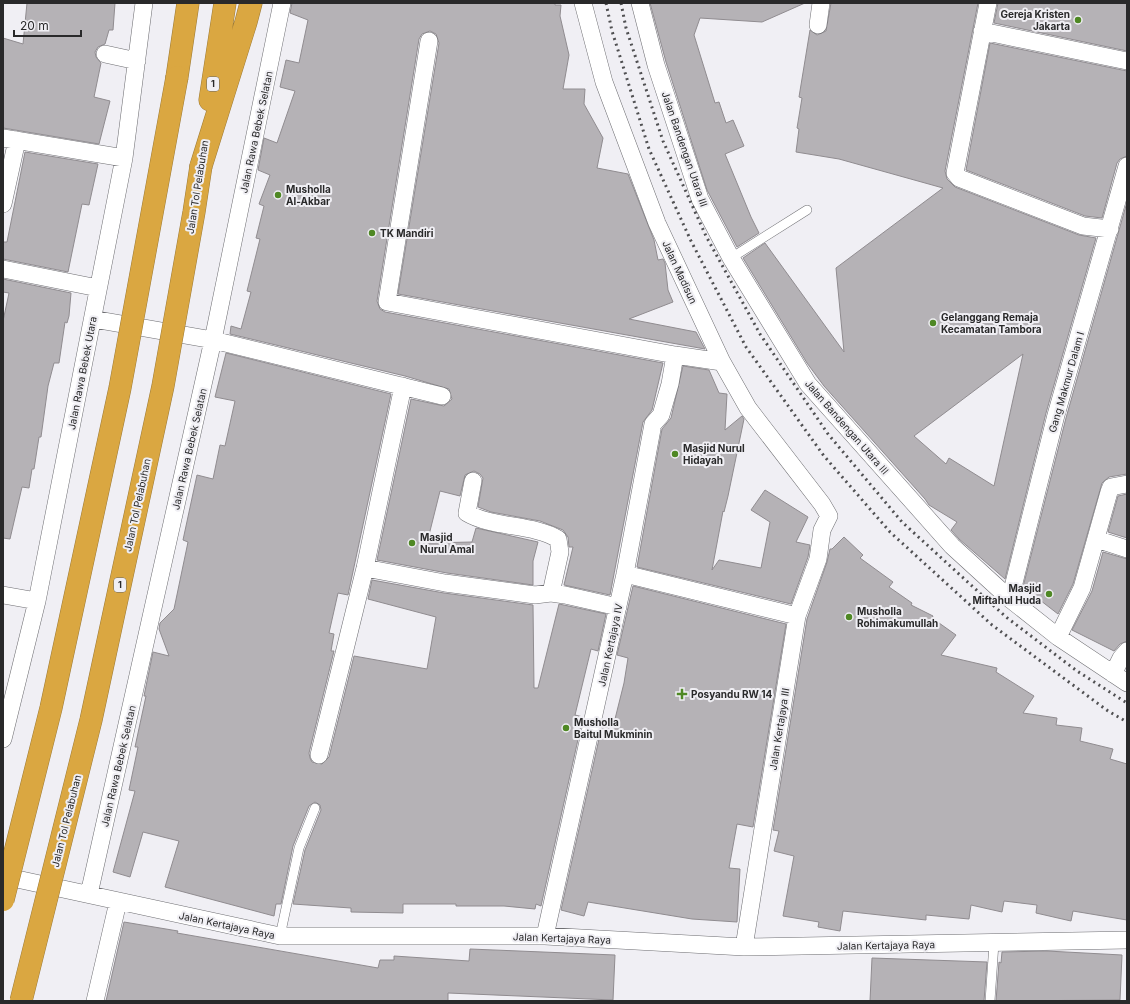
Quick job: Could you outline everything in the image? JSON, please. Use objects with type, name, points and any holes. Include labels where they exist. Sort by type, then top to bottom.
[{"type":"highway","points":[[3,900],[51,708],[120,388],[177,77],[188,3]]},
{"type":"highway","name":"Jalan Tol Pelabuhan","points":[[21,1001],[91,720],[163,386],[193,219],[225,3]]},
{"type":"highway","points":[[200,166],[251,3]]},
{"type":"street","name":"Jalan Rawa Bebek Utara","points":[[3,739],[10,683],[37,601],[124,158],[144,3]]},
{"type":"street","name":"Jalan Rawa Bebek Selatan","points":[[89,894],[213,340],[282,3]]},
{"type":"street","name":"Jalan Madisun","points":[[583,3],[604,82],[657,224],[722,362],[748,408],[822,504],[829,516]]},
{"type":"street","name":"Jalan Bandengan Utara III","points":[[640,3],[656,65],[700,200],[731,258],[808,384],[952,546],[1010,599],[1058,637],[1120,678]]},
{"type":"street","points":[[818,24],[821,3]]},
{"type":"street","points":[[988,3],[955,173],[959,178],[1084,226],[1110,230]]},
{"type":"street","points":[[982,31],[1127,61]]},
{"type":"street","points":[[429,41],[387,302],[675,355],[722,362]]},
{"type":"street","points":[[105,54],[137,61]]},
{"type":"street","points":[[3,204],[10,139],[124,158]]},
{"type":"street","name":"Gang Makmur Dalam I","points":[[1010,599],[1056,415],[1110,230],[1127,166]]},
{"type":"street","points":[[3,269],[98,288]]},
{"type":"street","points":[[93,319],[213,340],[442,396]]},
{"type":"street","name":"Jalan Kertajaya IV","points":[[545,936],[625,574],[653,424],[661,415],[670,384],[675,355]]},
{"type":"street","points":[[319,755],[365,568],[403,386]]},
{"type":"street","points":[[473,481],[467,513],[518,528],[550,534],[558,539],[560,552],[551,593]]},
{"type":"street","points":[[1058,637],[1082,588],[1111,487],[1127,484]]},
{"type":"street","name":"Jalan Kertajaya III","points":[[744,947],[797,616],[818,559],[822,530],[829,516]]},
{"type":"street","points":[[1096,539],[1127,549]]},
{"type":"street","points":[[365,568],[446,583],[535,595],[551,593],[618,607]]},
{"type":"street","points":[[625,574],[797,616]]},
{"type":"street","points":[[3,595],[37,601]]},
{"type":"street","points":[[1120,678],[1121,658],[1127,651]]},
{"type":"street","name":"Jalan Kertajaya Raya","points":[[3,876],[280,936],[545,936],[744,947],[1127,940]]},
{"type":"street","points":[[95,1001],[118,902]]},
{"type":"lane","points":[[731,258],[807,210]]},
{"type":"lane","points":[[280,936],[299,848],[315,808]]},
{"type":"lane","points":[[990,1001],[994,942]]},
{"type":"building","points":[[27,3],[115,3],[113,30],[109,30],[105,44],[98,47],[95,52],[96,57],[101,63],[94,97],[110,101],[99,144],[3,128],[3,38],[23,44]]},
{"type":"building","points":[[292,3],[555,3],[555,5],[561,5],[560,16],[569,55],[563,89],[585,89],[584,104],[603,138],[597,168],[628,174],[654,240],[658,260],[663,259],[665,263],[668,290],[673,302],[629,319],[696,332],[705,349],[398,294],[439,43],[436,34],[430,31],[422,34],[419,39],[377,301],[380,309],[385,312],[663,363],[652,410],[643,422],[610,595],[564,585],[573,547],[569,547],[568,537],[563,530],[540,521],[491,512],[478,507],[483,478],[480,474],[474,471],[465,475],[460,496],[440,491],[427,543],[472,542],[476,528],[538,542],[533,561],[533,585],[447,573],[377,560],[411,399],[444,406],[452,399],[449,389],[405,376],[230,334],[231,326],[241,329],[251,292],[247,291],[260,239],[256,238],[264,206],[259,204],[270,175],[258,170],[264,138],[277,143],[295,91],[280,87],[286,60],[299,63],[308,20],[290,13]]},
{"type":"building","points":[[650,3],[805,3],[762,22],[700,18],[694,35],[715,103],[719,102],[726,123],[733,120],[744,146],[725,154],[759,233],[737,247],[707,190],[666,62]]},
{"type":"building","points":[[831,3],[978,3],[945,171],[947,179],[955,187],[1079,235],[1096,238],[1046,413],[1005,579],[959,539],[951,530],[957,522],[929,505],[824,386],[807,363],[743,258],[765,243],[844,352],[836,268],[943,188],[839,159],[796,152],[799,129],[797,128],[802,98],[799,97],[810,30],[817,35],[826,31]],"holes":[[[1023,354],[994,486],[949,458],[946,464],[914,436]]]},
{"type":"building","points":[[998,3],[1127,3],[1127,51],[994,23]]},
{"type":"building","points":[[990,43],[1127,71],[1127,156],[1120,159],[1117,163],[1102,218],[1085,216],[966,170]]},
{"type":"building","points":[[25,152],[98,164],[89,205],[82,204],[68,272],[3,259],[3,242],[7,242]]},
{"type":"building","points":[[1127,202],[1127,474],[1109,477],[1102,483],[1073,584],[1058,614],[1023,587],[1066,418]]},
{"type":"building","points":[[3,279],[71,293],[69,316],[67,323],[65,322],[59,363],[54,363],[48,386],[41,437],[39,437],[34,469],[32,469],[29,488],[22,487],[10,539],[3,538],[3,321],[9,293],[3,292]]},
{"type":"building","points":[[226,353],[391,394],[348,595],[338,593],[329,633],[334,634],[331,651],[334,651],[309,753],[312,762],[322,764],[329,757],[354,656],[427,669],[436,617],[368,599],[372,580],[444,593],[533,605],[534,688],[538,688],[559,604],[606,614],[598,651],[591,649],[575,715],[583,717],[541,906],[536,904],[535,909],[504,906],[456,906],[456,904],[403,904],[403,913],[351,912],[351,908],[293,904],[305,850],[321,810],[320,805],[315,802],[309,806],[293,846],[281,904],[276,904],[274,916],[165,887],[179,841],[143,832],[130,877],[113,872],[135,791],[129,790],[138,747],[135,747],[146,696],[144,696],[153,652],[169,656],[159,629],[160,623],[174,609],[188,542],[183,540],[197,475],[213,479],[220,445],[225,446],[235,401],[215,397]]},
{"type":"building","points":[[683,366],[709,370],[719,393],[727,394],[725,430],[742,416],[744,419],[728,496],[724,512],[723,511],[712,570],[719,560],[761,568],[770,522],[751,510],[765,490],[808,517],[796,542],[810,545],[808,557],[791,604],[637,567],[662,429],[671,418]]},
{"type":"building","points":[[1127,494],[1127,538],[1108,532],[1118,496]]},
{"type":"building","points":[[844,537],[863,555],[860,558],[893,582],[889,587],[912,603],[911,605],[933,616],[932,618],[956,635],[941,655],[997,668],[996,672],[1034,696],[1023,713],[1057,718],[1056,725],[1082,728],[1080,741],[1113,749],[1110,759],[1127,764],[1127,920],[1073,911],[1071,921],[1036,913],[1037,905],[1004,901],[1002,912],[971,905],[969,919],[926,915],[926,920],[843,911],[840,931],[818,927],[819,922],[783,916],[794,856],[774,851],[779,831],[773,830],[807,619],[827,562],[830,549],[832,549]]},
{"type":"building","points":[[1103,552],[1127,559],[1127,641],[1120,644],[1114,651],[1072,630],[1092,591]]},
{"type":"building","points":[[633,586],[786,624],[753,827],[737,824],[729,868],[740,869],[737,922],[692,919],[588,902],[584,916],[561,910],[603,721],[614,723],[624,683],[628,658],[617,655]]},
{"type":"building","points":[[124,922],[178,931],[177,933],[378,968],[380,960],[394,960],[394,956],[469,961],[470,949],[615,955],[613,1000],[448,993],[448,1001],[106,1001]]},
{"type":"building","points":[[1047,951],[1122,955],[1120,1000],[996,1001],[999,962],[1001,963],[1002,952]]},
{"type":"building","points":[[872,958],[987,962],[984,1001],[870,1001]]},
{"type":"railway","points":[[606,3],[612,31],[649,149],[691,241],[746,347],[824,456],[890,532],[992,625],[1108,711],[1127,722]]},
{"type":"railway","points":[[621,3],[626,28],[663,141],[706,236],[760,334],[828,434],[902,522],[1006,617],[1077,671],[1127,703]]},
{"type":"place","name":"Gereja Kristen Jakarta","points":[[1078,20]]},
{"type":"place","name":"Musholla Al-Akbar","points":[[278,195]]},
{"type":"place","name":"TK Mandiri","points":[[372,233]]},
{"type":"place","name":"Gelanggang Remaja Kecamatan Tambora","points":[[933,323]]},
{"type":"place","name":"Masjid Nurul Hidayah","points":[[675,454]]},
{"type":"place","name":"Masjid Nurul Amal","points":[[412,543]]},
{"type":"place","name":"Masjid Miftahul Huda","points":[[1049,594]]},
{"type":"place","name":"Musholla Rohimakumullah","points":[[849,617]]},
{"type":"place","name":"Posyandu RW 14","points":[[682,694]]},
{"type":"place","name":"Musholla Baitul Mukminin","points":[[566,728]]}]
